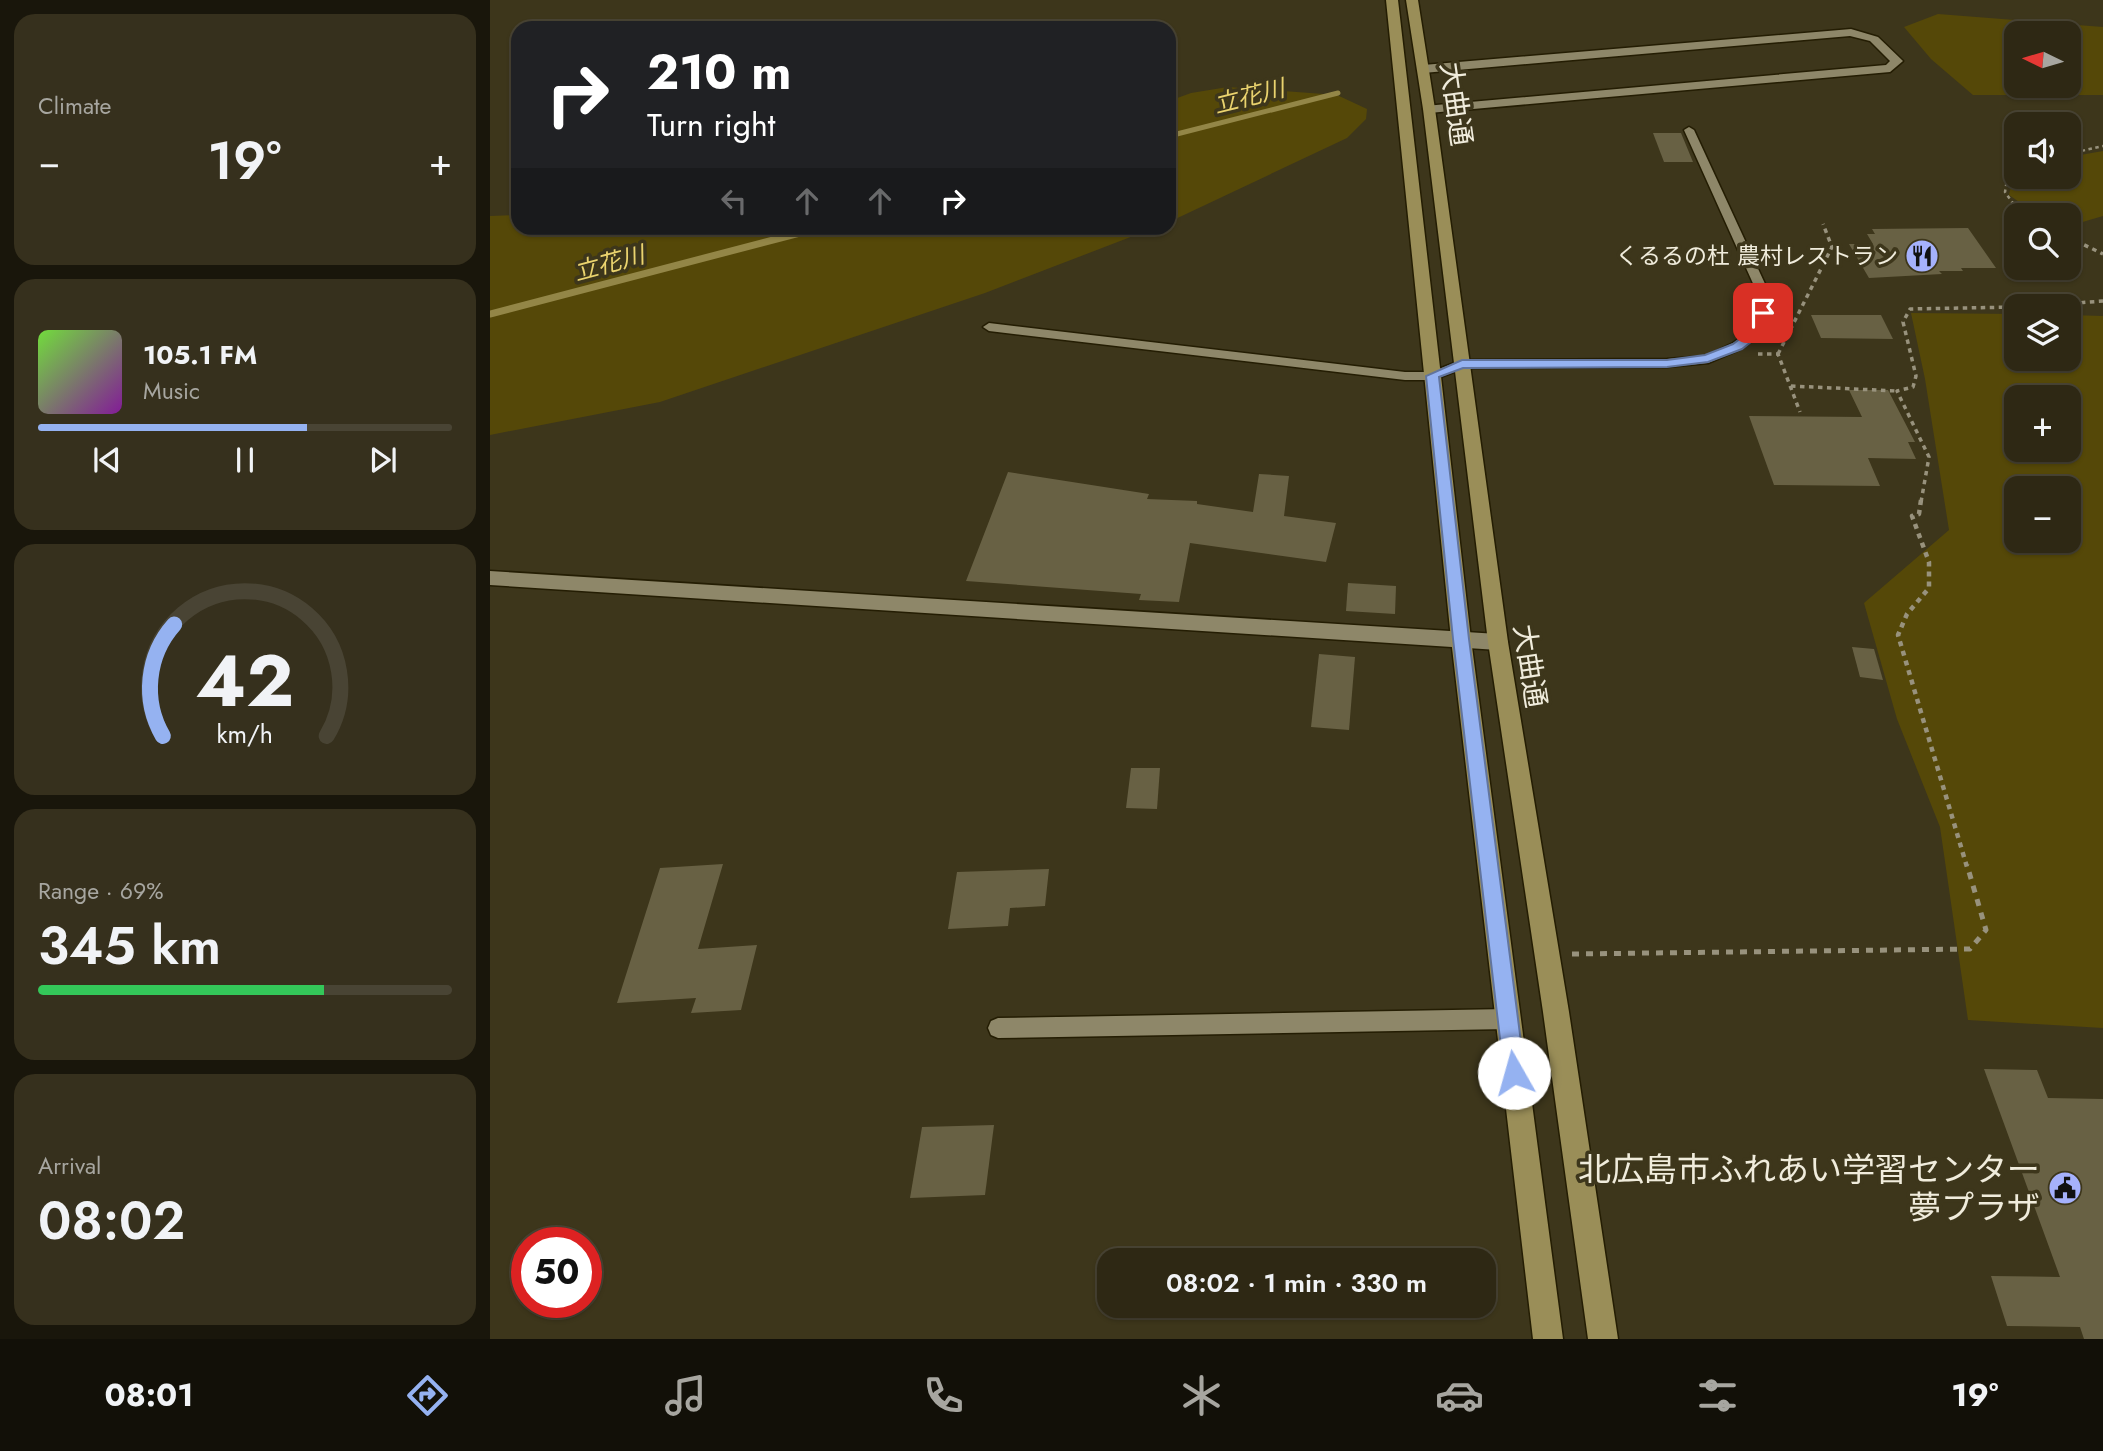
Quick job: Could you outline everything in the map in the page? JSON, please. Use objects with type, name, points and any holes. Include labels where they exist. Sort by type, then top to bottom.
[{"type":"main road","name":"大曲通","points":[[1392,0],[1461,639],[1548,1339]]},
{"type":"main road","name":"大曲通","points":[[1412,0],[1429,109],[1498,642],[1603,1339]]},
{"type":"street","points":[[1423,69],[1851,32],[1874,39],[1897,61],[1890,68],[1429,109]]},
{"type":"street","points":[[490,578],[1498,642]]},
{"type":"lane","points":[[989,327],[1405,376],[1433,376],[1462,364],[1667,363],[1708,359],[1737,346],[1761,328],[1766,299],[1689,130]]},
{"type":"lane","points":[[998,1028],[1508,1020]]},
{"type":"path","points":[[2081,151],[2103,146]]},
{"type":"path","points":[[2005,189],[2014,203]]},
{"type":"path","points":[[1800,412],[1778,354],[1832,247],[1823,224]]},
{"type":"path","points":[[2081,243],[2103,254]]},
{"type":"path","points":[[2081,303],[2103,302]]},
{"type":"path","points":[[1791,386],[1897,391],[1913,387],[1916,376],[1903,322],[1910,309],[2004,307]]},
{"type":"path","points":[[1737,346],[1758,354],[1778,354]]},
{"type":"path","points":[[1547,954],[1970,948],[1986,930],[1898,635],[1907,614],[1929,588],[1929,562],[1912,516],[1919,514],[1929,457],[1897,391]]},
{"type":"shaded area","points":[[1938,14],[2027,21],[2004,21],[2004,95],[1973,95],[1931,59],[1904,27]]},
{"type":"shaded area","points":[[2081,25],[2103,27],[2103,95],[2081,95]]},
{"type":"shaded area","points":[[1228,87],[1337,95],[1367,109],[1366,119],[1347,138],[1176,219],[1176,98],[1191,93]]},
{"type":"shaded area","points":[[2103,151],[2103,216],[2081,222],[2081,203],[2021,203],[2009,195],[2010,189],[2081,189],[2081,155]]},
{"type":"shaded area","points":[[511,215],[511,235],[1136,235],[985,293],[660,402],[490,435],[490,216]]},
{"type":"shaded area","points":[[1911,313],[2004,314],[2004,371],[2081,371],[2081,315],[2103,316],[2103,1028],[1968,1020],[1940,827],[1897,719],[1864,603],[1949,530],[1925,379]]},
{"type":"building","points":[[1653,133],[1681,133],[1693,162],[1664,162]]},
{"type":"building","name":"くるるの杜 農村レストラン","points":[[1968,228],[1996,268],[1961,268],[1963,271],[1939,271],[1942,274],[1869,278],[1849,244],[1873,244],[1867,234],[1875,234],[1872,229]]},
{"type":"building","points":[[1811,315],[1881,315],[1893,339],[1821,338]]},
{"type":"building","points":[[1849,390],[1888,390],[1915,442],[1908,442],[1916,459],[1868,458],[1880,486],[1774,485],[1749,416],[1862,417]]},
{"type":"building","points":[[1008,472],[1149,494],[1147,499],[1197,501],[1197,504],[1253,512],[1259,474],[1289,476],[1284,516],[1336,523],[1326,562],[1190,543],[1179,602],[1139,600],[1141,594],[966,581]]},
{"type":"building","points":[[1348,583],[1396,586],[1395,614],[1346,611]]},
{"type":"building","points":[[1852,647],[1874,649],[1883,680],[1860,677]]},
{"type":"building","points":[[1319,654],[1355,657],[1349,730],[1311,727]]},
{"type":"building","points":[[1131,768],[1160,768],[1157,809],[1126,808]]},
{"type":"building","points":[[723,864],[698,949],[757,945],[741,1010],[691,1013],[696,998],[617,1003],[660,868]]},
{"type":"building","points":[[1049,869],[1045,906],[1010,908],[1008,926],[948,929],[957,872]]},
{"type":"building","name":"北広島市ふれあい学習センター 夢プラザ","points":[[1984,1069],[2037,1070],[2048,1098],[2103,1099],[2103,1339],[2084,1339],[2080,1327],[2007,1326],[1991,1276],[2060,1277]]},
{"type":"building","points":[[994,1125],[985,1195],[910,1198],[922,1127]]},
{"type":"waterway","name":"立花川","points":[[1176,134],[1338,93]]},
{"type":"waterway","name":"立花川","points":[[490,314],[792,235]]},
{"type":"place","name":"くるるの杜 農村レストラン","points":[[1922,256]]},
{"type":"place","name":"北広島市ふれあい学習センター 夢プラザ","points":[[2065,1188]]},
{"type":"route","points":[[1514,1073],[1461,639],[1433,376],[1462,364],[1667,363],[1708,359],[1737,346],[1761,328],[1763,313]]}]
